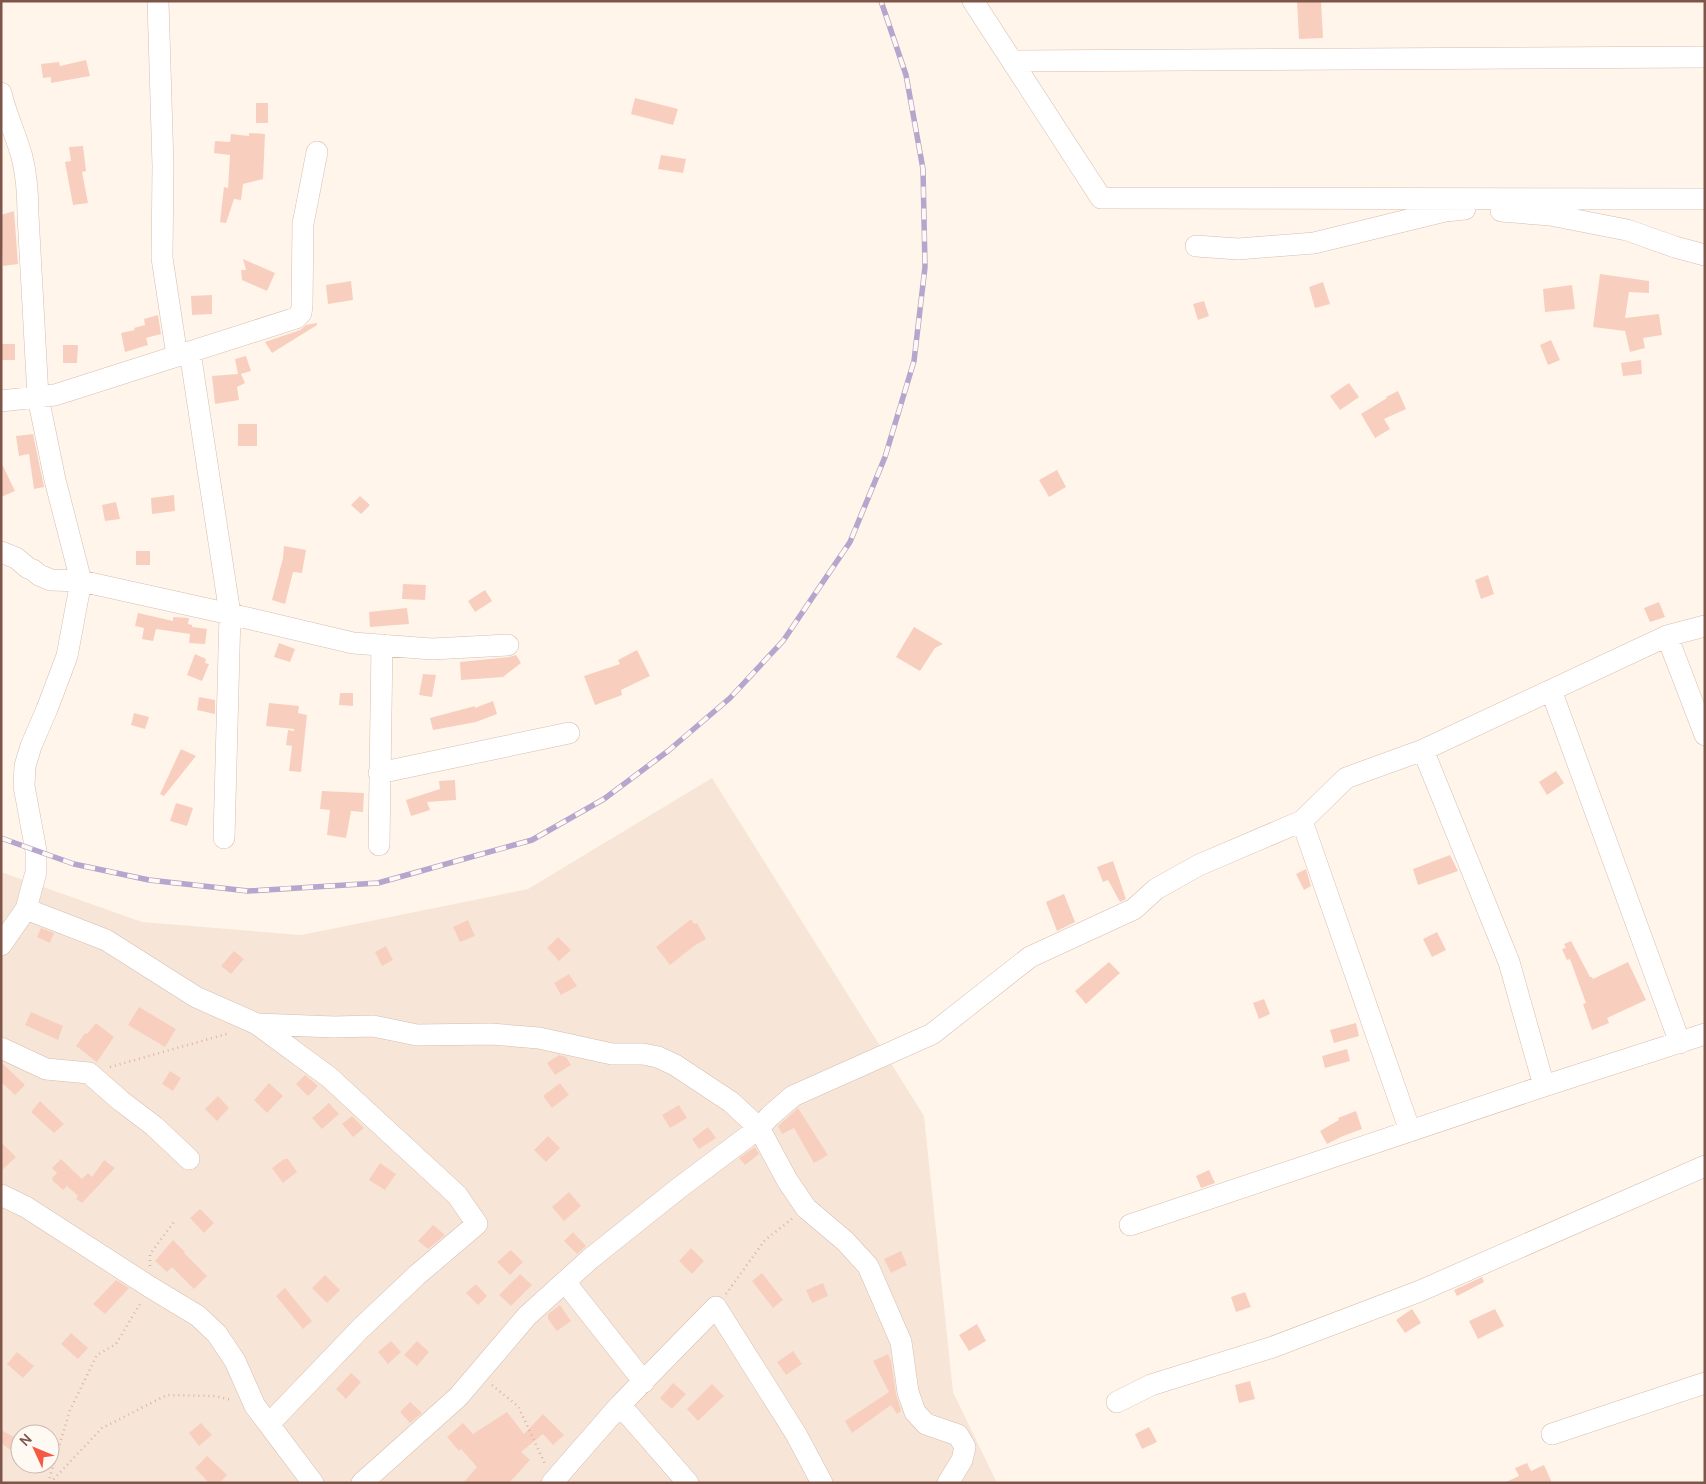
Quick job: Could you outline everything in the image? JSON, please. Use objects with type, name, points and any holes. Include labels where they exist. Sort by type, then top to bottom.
[{"type":"street","points":[[158,1],[163,166],[162,258],[184,354],[230,614],[224,838]]},
{"type":"street","points":[[973,1],[1101,198],[1705,199]]},
{"type":"street","points":[[1013,61],[1705,57]]},
{"type":"street","points":[[1,93],[22,156],[28,193],[38,396],[55,480],[81,582],[67,656],[31,746],[25,766],[24,786],[36,851],[36,872],[26,909],[1,945]]},
{"type":"street","points":[[1,401],[55,395],[296,318],[301,313],[303,224],[317,152]]},
{"type":"street","points":[[1196,246],[1238,249],[1314,243],[1446,211],[1477,208],[1550,215],[1627,230],[1675,247],[1705,255]]},
{"type":"street","points":[[1,552],[16,558],[39,575],[51,580],[81,582],[353,643],[432,649],[508,645]]},
{"type":"street","points":[[362,1483],[458,1397],[527,1316],[590,1259],[678,1188],[759,1128],[793,1096],[932,1034],[1030,957],[1134,910],[1156,889],[1199,865],[1302,821],[1346,778],[1423,750],[1667,636],[1705,626]]},
{"type":"street","points":[[1667,636],[1705,735]]},
{"type":"street","points":[[379,845],[382,646]]},
{"type":"street","points":[[1551,690],[1680,1042]]},
{"type":"street","points":[[379,773],[569,733]]},
{"type":"street","points":[[1423,750],[1509,962],[1544,1086]]},
{"type":"street","points":[[1302,821],[1410,1131]]},
{"type":"street","points":[[26,909],[106,940],[196,997],[258,1024],[329,1077],[457,1195],[477,1224],[417,1275],[373,1316],[269,1424]]},
{"type":"street","points":[[258,1024],[334,1027],[373,1026],[417,1036],[500,1035],[539,1038],[612,1054],[643,1054],[658,1057],[675,1066],[731,1102],[759,1128],[787,1180],[806,1208],[845,1240],[868,1266],[901,1342],[908,1392],[914,1412],[926,1424],[958,1435],[965,1447],[962,1460],[948,1483]]},
{"type":"street","points":[[1130,1225],[1705,1034]]},
{"type":"street","points":[[1,1048],[46,1068],[90,1073],[121,1101],[154,1126],[189,1159]]},
{"type":"street","points":[[1117,1402],[1150,1385],[1273,1346],[1420,1290],[1705,1166]]},
{"type":"street","points":[[1,1195],[26,1207],[198,1316],[217,1334],[235,1361],[255,1406],[313,1483]]},
{"type":"street","points":[[565,1282],[644,1382]]},
{"type":"street","points":[[549,1474],[644,1382],[716,1307],[796,1434],[822,1483]]},
{"type":"street","points":[[1552,1434],[1705,1383]]},
{"type":"street","points":[[620,1405],[688,1483]]},
{"type":"path","points":[[90,1073],[230,1032]]},
{"type":"path","points":[[716,1307],[765,1240],[806,1208]]},
{"type":"path","points":[[49,1483],[70,1410],[97,1355],[116,1344],[150,1287],[150,1254],[174,1222]]},
{"type":"path","points":[[490,1383],[518,1406],[549,1474]]},
{"type":"path","points":[[49,1483],[102,1428],[167,1395],[214,1396],[255,1406]]},
{"type":"shaded area","points":[[712,778],[924,1116],[953,1392],[997,1483],[1,1483],[1,872],[142,922],[301,935],[528,889]]},
{"type":"building","points":[[1297,1],[1321,1],[1323,38],[1299,39]]},
{"type":"building","points":[[86,60],[90,76],[51,83],[51,77],[43,78],[41,64],[59,62],[60,66]]},
{"type":"building","points":[[635,98],[678,109],[673,125],[631,114]]},
{"type":"building","points":[[256,103],[268,103],[268,123],[256,123]]},
{"type":"building","points":[[249,133],[265,134],[263,179],[243,184],[241,200],[234,199],[226,223],[220,222],[224,187],[228,188],[230,155],[214,153],[215,141],[230,142],[231,134],[249,136]]},
{"type":"building","points":[[83,146],[86,171],[82,172],[88,203],[73,205],[65,162],[71,161],[69,147]]},
{"type":"building","points":[[661,155],[686,159],[683,173],[658,169]]},
{"type":"building","points":[[14,211],[18,264],[3,266],[1,215]]},
{"type":"building","points":[[243,259],[275,273],[267,291],[242,280],[241,270],[246,270]]},
{"type":"building","points":[[1600,274],[1649,281],[1649,293],[1629,292],[1625,318],[1659,314],[1662,335],[1643,338],[1645,348],[1630,352],[1625,331],[1593,327]]},
{"type":"building","points":[[351,281],[353,300],[328,304],[326,285]]},
{"type":"building","points":[[1323,282],[1330,304],[1315,308],[1309,287]]},
{"type":"building","points":[[1572,285],[1575,309],[1545,312],[1543,289]]},
{"type":"building","points":[[212,295],[212,314],[192,315],[191,296]]},
{"type":"building","points":[[1204,301],[1209,316],[1198,320],[1193,304]]},
{"type":"building","points":[[158,315],[161,334],[146,338],[148,345],[125,352],[121,333],[135,330],[134,328],[145,325],[144,319]]},
{"type":"building","points":[[317,323],[317,325],[272,353],[265,342],[300,330],[306,325]]},
{"type":"building","points":[[1551,340],[1560,360],[1548,365],[1540,345]]},
{"type":"building","points":[[1,344],[15,344],[15,360],[1,360]]},
{"type":"building","points":[[63,345],[78,345],[77,363],[63,363]]},
{"type":"building","points":[[246,356],[251,371],[241,374],[245,383],[237,387],[239,400],[215,404],[212,376],[238,374],[235,359]]},
{"type":"building","points":[[1641,360],[1642,374],[1623,376],[1621,363]]},
{"type":"building","points":[[1349,383],[1359,397],[1340,410],[1330,396]]},
{"type":"building","points":[[1398,391],[1406,409],[1384,419],[1390,429],[1375,438],[1361,414]]},
{"type":"building","points":[[238,424],[257,424],[257,446],[238,446]]},
{"type":"building","points":[[33,434],[44,487],[34,489],[29,454],[19,456],[16,436]]},
{"type":"building","points":[[1,462],[15,491],[1,497]]},
{"type":"building","points":[[1057,470],[1066,487],[1049,497],[1039,480]]},
{"type":"building","points":[[174,495],[175,511],[152,514],[151,498]]},
{"type":"building","points":[[360,496],[370,505],[361,514],[351,505]]},
{"type":"building","points":[[116,502],[120,519],[105,521],[102,505]]},
{"type":"building","points":[[284,546],[306,550],[302,573],[293,572],[285,604],[272,600],[283,558]]},
{"type":"building","points":[[136,551],[150,551],[150,565],[136,565]]},
{"type":"building","points":[[1488,575],[1494,594],[1481,599],[1475,580]]},
{"type":"building","points":[[403,584],[426,585],[425,600],[402,599]]},
{"type":"building","points":[[485,590],[492,601],[475,612],[468,601]]},
{"type":"building","points":[[1659,602],[1665,617],[1650,622],[1644,608]]},
{"type":"building","points":[[407,608],[409,624],[370,627],[369,612]]},
{"type":"building","points":[[138,613],[173,621],[173,617],[189,618],[188,624],[192,625],[192,627],[207,629],[205,644],[189,643],[190,634],[156,629],[153,641],[142,639],[144,628],[135,626]]},
{"type":"building","points":[[914,627],[943,644],[935,648],[920,671],[896,657]]},
{"type":"building","points":[[279,643],[295,649],[290,662],[274,657]]},
{"type":"building","points":[[637,650],[650,676],[621,690],[622,695],[595,705],[584,676],[620,664],[618,660]]},
{"type":"building","points":[[195,654],[206,659],[205,663],[209,664],[202,681],[187,675]]},
{"type":"building","points":[[516,655],[521,663],[503,677],[461,680],[460,662]]},
{"type":"building","points":[[423,674],[436,675],[432,697],[419,695]]},
{"type":"building","points":[[340,693],[353,693],[353,706],[339,705]]},
{"type":"building","points":[[199,697],[215,700],[215,714],[197,710]]},
{"type":"building","points":[[493,701],[497,714],[476,722],[433,730],[430,718],[475,706],[475,708]]},
{"type":"building","points":[[269,703],[299,706],[298,713],[307,715],[301,772],[289,771],[292,746],[286,745],[288,730],[294,731],[294,729],[266,726]]},
{"type":"building","points":[[134,713],[149,717],[145,729],[131,725]]},
{"type":"building","points":[[181,749],[196,756],[164,796],[160,794]]},
{"type":"building","points":[[1556,771],[1564,783],[1547,795],[1539,782]]},
{"type":"building","points":[[455,780],[456,800],[427,802],[430,810],[411,816],[406,800],[440,789],[439,781]]},
{"type":"building","points":[[322,791],[364,793],[363,812],[351,811],[346,838],[327,835],[330,810],[320,809]]},
{"type":"building","points":[[176,803],[193,808],[187,826],[170,821]]},
{"type":"building","points":[[1450,855],[1458,871],[1418,885],[1413,869]]},
{"type":"building","points":[[1113,861],[1126,899],[1120,902],[1108,880],[1103,882],[1097,867]]},
{"type":"building","points":[[1306,869],[1311,886],[1304,890],[1296,874]]},
{"type":"building","points":[[1064,894],[1075,922],[1057,931],[1046,902]]},
{"type":"building","points":[[691,919],[694,924],[697,923],[706,939],[670,965],[656,947]]},
{"type":"building","points":[[468,920],[475,936],[460,942],[453,927]]},
{"type":"building","points":[[41,928],[54,933],[50,943],[37,937]]},
{"type":"building","points":[[1437,932],[1446,950],[1432,957],[1423,939]]},
{"type":"building","points":[[558,937],[571,950],[559,961],[547,948]]},
{"type":"building","points":[[1571,941],[1590,977],[1593,979],[1628,962],[1646,1000],[1607,1018],[1609,1023],[1592,1030],[1583,1004],[1586,1003],[1570,959],[1567,960],[1562,949],[1566,948],[1564,944]]},
{"type":"building","points":[[386,946],[393,960],[382,966],[375,952]]},
{"type":"building","points":[[234,951],[244,959],[231,974],[221,966]]},
{"type":"building","points":[[1109,962],[1120,973],[1086,1004],[1075,991]]},
{"type":"building","points":[[569,974],[577,986],[561,995],[554,983]]},
{"type":"building","points":[[1264,999],[1270,1014],[1259,1019],[1253,1003]]},
{"type":"building","points":[[139,1007],[176,1029],[165,1047],[128,1025]]},
{"type":"building","points":[[31,1012],[63,1026],[58,1040],[25,1025]]},
{"type":"building","points":[[96,1023],[114,1037],[97,1062],[76,1046],[85,1033],[87,1034]]},
{"type":"building","points":[[1356,1023],[1359,1036],[1334,1043],[1330,1030]]},
{"type":"building","points":[[1347,1049],[1350,1061],[1325,1068],[1322,1056]]},
{"type":"building","points":[[559,1055],[566,1057],[571,1065],[555,1075],[547,1063]]},
{"type":"building","points":[[1,1062],[25,1085],[15,1095],[1,1082]]},
{"type":"building","points":[[170,1071],[181,1078],[173,1091],[162,1084]]},
{"type":"building","points":[[305,1075],[318,1086],[308,1096],[296,1084]]},
{"type":"building","points":[[269,1083],[283,1096],[267,1113],[254,1100]]},
{"type":"building","points":[[560,1083],[569,1095],[552,1108],[543,1096]]},
{"type":"building","points":[[218,1096],[229,1108],[217,1121],[205,1109]]},
{"type":"building","points":[[40,1101],[64,1124],[54,1133],[31,1112]]},
{"type":"building","points":[[329,1103],[339,1114],[322,1129],[312,1118]]},
{"type":"building","points":[[679,1105],[687,1118],[670,1128],[662,1115]]},
{"type":"building","points":[[798,1108],[828,1155],[814,1163],[794,1128],[782,1134],[778,1126]]},
{"type":"building","points":[[1356,1111],[1362,1129],[1327,1144],[1320,1131],[1339,1120],[1338,1118]]},
{"type":"building","points":[[352,1116],[364,1128],[353,1137],[342,1124]]},
{"type":"building","points":[[708,1127],[716,1138],[699,1149],[692,1139]]},
{"type":"building","points":[[548,1136],[560,1148],[546,1162],[534,1150]]},
{"type":"building","points":[[1,1142],[16,1157],[1,1171]]},
{"type":"building","points":[[755,1147],[759,1154],[745,1165],[739,1158]]},
{"type":"building","points":[[61,1159],[82,1179],[88,1173],[92,1177],[104,1160],[115,1168],[82,1203],[76,1199],[78,1196],[67,1186],[63,1190],[53,1181],[52,1178],[57,1173],[52,1168]]},
{"type":"building","points":[[284,1159],[288,1159],[297,1172],[283,1183],[272,1168]]},
{"type":"building","points":[[380,1163],[396,1174],[385,1190],[369,1180]]},
{"type":"building","points":[[1209,1170],[1215,1183],[1201,1188],[1196,1176]]},
{"type":"building","points":[[569,1192],[581,1206],[564,1221],[552,1207]]},
{"type":"building","points":[[200,1209],[214,1223],[204,1233],[190,1218]]},
{"type":"building","points":[[433,1225],[445,1235],[428,1249],[418,1241]]},
{"type":"building","points":[[573,1232],[586,1246],[577,1254],[564,1241]]},
{"type":"building","points":[[173,1240],[207,1276],[194,1289],[172,1267],[167,1272],[155,1261]]},
{"type":"building","points":[[691,1248],[704,1261],[692,1274],[679,1261]]},
{"type":"building","points":[[511,1250],[523,1262],[510,1275],[497,1262]]},
{"type":"building","points":[[901,1251],[907,1265],[891,1273],[884,1259]]},
{"type":"building","points":[[762,1273],[783,1300],[773,1308],[752,1281]]},
{"type":"building","points":[[520,1274],[532,1285],[511,1306],[499,1295]]},
{"type":"building","points":[[325,1275],[340,1290],[327,1303],[312,1288]]},
{"type":"building","points":[[1482,1277],[1484,1282],[1457,1296],[1454,1290]]},
{"type":"building","points":[[116,1280],[129,1288],[105,1314],[93,1304]]},
{"type":"building","points":[[823,1283],[828,1296],[812,1303],[806,1290]]},
{"type":"building","points":[[476,1284],[487,1296],[478,1305],[466,1293]]},
{"type":"building","points":[[285,1288],[312,1321],[303,1329],[276,1296]]},
{"type":"building","points":[[1245,1292],[1251,1307],[1236,1312],[1231,1297]]},
{"type":"building","points":[[560,1305],[571,1321],[557,1331],[548,1319],[548,1314]]},
{"type":"building","points":[[1412,1309],[1421,1323],[1405,1333],[1396,1320]]},
{"type":"building","points":[[1495,1309],[1504,1326],[1478,1339],[1469,1321]]},
{"type":"building","points":[[977,1324],[986,1341],[969,1351],[959,1335]]},
{"type":"building","points":[[71,1333],[88,1348],[78,1359],[61,1344]]},
{"type":"building","points":[[391,1341],[401,1352],[388,1364],[378,1352]]},
{"type":"building","points":[[417,1341],[429,1352],[417,1366],[404,1355]]},
{"type":"building","points":[[793,1351],[802,1364],[786,1375],[777,1362]]},
{"type":"building","points":[[17,1352],[34,1366],[23,1378],[7,1364]]},
{"type":"building","points":[[888,1354],[901,1411],[897,1414],[891,1405],[852,1433],[845,1421],[889,1392],[873,1361]]},
{"type":"building","points":[[351,1373],[361,1382],[346,1399],[336,1389]]},
{"type":"building","points":[[1250,1381],[1255,1399],[1239,1403],[1235,1385]]},
{"type":"building","points":[[673,1383],[686,1394],[672,1409],[660,1398]]},
{"type":"building","points":[[712,1384],[724,1396],[698,1421],[687,1409]]},
{"type":"building","points":[[410,1402],[422,1413],[410,1423],[400,1412]]},
{"type":"building","points":[[507,1412],[524,1434],[543,1414],[564,1435],[553,1445],[543,1434],[521,1452],[530,1460],[509,1483],[463,1483],[477,1467],[447,1437],[463,1423],[473,1434]]},
{"type":"building","points":[[201,1423],[212,1435],[199,1446],[189,1433]]},
{"type":"building","points":[[1149,1427],[1157,1442],[1142,1449],[1135,1434]]},
{"type":"building","points":[[1,1430],[10,1435],[10,1450],[1,1443]]},
{"type":"building","points":[[207,1456],[227,1475],[219,1483],[209,1483],[195,1468]]},
{"type":"building","points":[[1527,1463],[1531,1471],[1544,1465],[1552,1483],[1504,1483],[1519,1476],[1515,1468]]},
{"type":"railway","points":[[1,838],[74,864],[149,880],[248,891],[378,883],[532,840],[604,799],[668,751],[730,698],[783,641],[850,542],[885,457],[914,361],[925,267],[923,169],[906,75],[881,1]]}]
